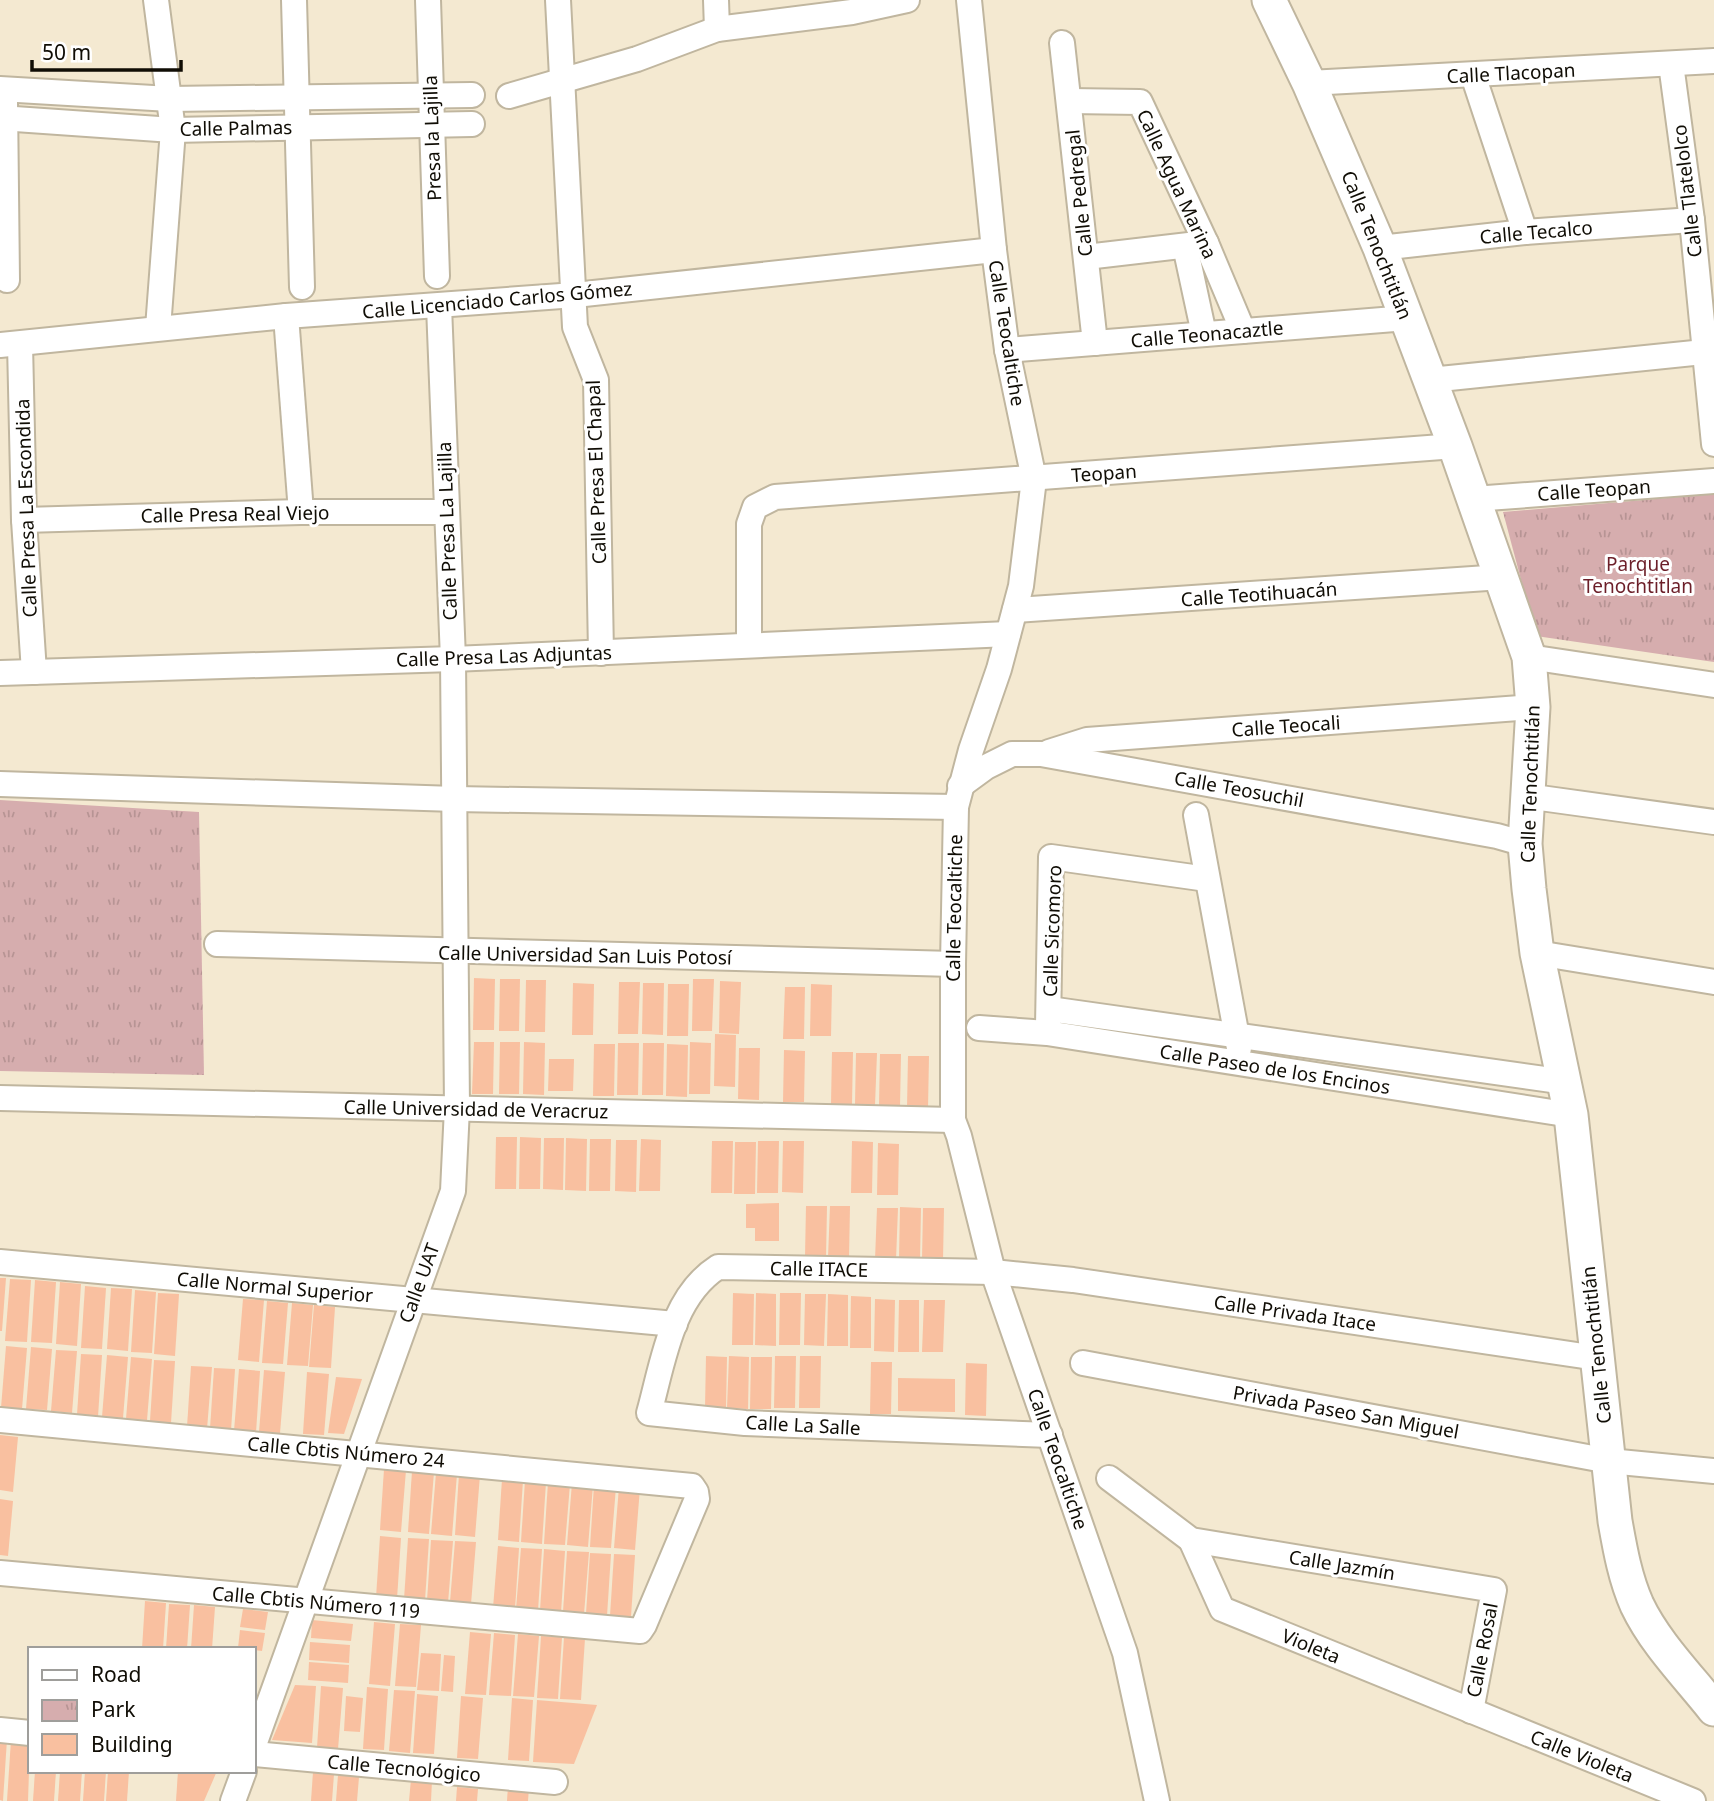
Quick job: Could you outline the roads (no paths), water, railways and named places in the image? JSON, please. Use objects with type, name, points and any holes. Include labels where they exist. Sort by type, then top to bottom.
[{"type":"street","points":[[156,0],[173,130],[158,328]]},
{"type":"street","points":[[294,0],[302,287]]},
{"type":"street","name":"Presa la Lajilla","points":[[428,0],[437,276]]},
{"type":"street","name":"Calle Presa El Chapal","points":[[558,0],[575,327],[596,380],[601,653]]},
{"type":"street","points":[[716,0],[717,29]]},
{"type":"street","points":[[509,96],[637,59],[717,29],[907,0]]},
{"type":"street","name":"Calle Teocaltiche","points":[[969,0],[994,250],[1007,350],[1034,479],[1021,586],[958,797],[953,964],[953,1120],[993,1272],[1125,1653],[1157,1801]]},
{"type":"street","name":"Calle Tenochtitlán","points":[[1269,0],[1309,83],[1380,248],[1455,446],[1529,657],[1533,707],[1525,844],[1537,953],[1571,1115],[1615,1521],[1622,1562],[1637,1605],[1661,1644],[1714,1709]]},
{"type":"street","name":"Calle Pedregal","points":[[1062,43],[1095,343]]},
{"type":"street","name":"Calle Tlacopan","points":[[1309,83],[1714,61]]},
{"type":"street","name":"Calle Tlatelolco","points":[[1671,64],[1709,352],[1714,444]]},
{"type":"street","points":[[1473,75],[1525,232]]},
{"type":"street","points":[[3,89],[7,280]]},
{"type":"street","name":"Calle Palmas","points":[[3,89],[170,99],[472,95]]},
{"type":"street","name":"Calle Agua Marina","points":[[1069,101],[1140,102],[1195,245],[1243,331]]},
{"type":"street","name":"Calle Palmas","points":[[3,118],[173,130],[472,124]]},
{"type":"street","name":"Calle Tecalco","points":[[1380,248],[1525,232],[1692,220]]},
{"type":"street","points":[[1086,257],[1195,245],[1204,334]]},
{"type":"street","name":"Calle Licenciado Carlos Gómez","points":[[10,345],[286,316],[575,295],[994,250]]},
{"type":"street","name":"Calle Presa La Lajilla","points":[[439,306],[453,659],[455,799]]},
{"type":"street","points":[[286,316],[301,512]]},
{"type":"street","name":"Calle Teonacaztle","points":[[1007,350],[1407,318]]},
{"type":"street","name":"Calle Presa La Escondida","points":[[10,345],[34,672]]},
{"type":"street","points":[[1430,380],[1709,352]]},
{"type":"street","name":"Teopan","points":[[749,645],[749,524],[755,507],[775,497],[1455,446]]},
{"type":"street","name":"Calle Teopan","points":[[1474,499],[1714,481]]},
{"type":"street","name":"Calle Presa Real Viejo","points":[[24,520],[301,512],[446,512]]},
{"type":"street","name":"Calle Teotihuacán","points":[[1015,610],[1502,577]]},
{"type":"street","name":"Calle Presa Las Adjuntas","points":[[0,673],[453,659],[1008,634]]},
{"type":"street","points":[[1529,657],[1714,685]]},
{"type":"street","name":"Calle Teocali","points":[[1041,754],[1087,740],[1533,707]]},
{"type":"street","name":"Calle Teosuchil","points":[[958,797],[986,767],[1012,754],[1041,754],[1497,836],[1525,844]]},
{"type":"street","points":[[0,783],[455,799],[958,797]]},
{"type":"street","points":[[1526,796],[1714,822]]},
{"type":"street","name":"Calle UAT","points":[[256,1739],[453,1191],[457,1108],[455,799]]},
{"type":"street","points":[[1196,815],[1235,1035],[1243,1063]]},
{"type":"street","name":"Calle Sicomoro","points":[[1048,1021],[1051,857],[1207,879]]},
{"type":"street","name":"Calle Universidad San Luis Potosí","points":[[218,944],[953,964]]},
{"type":"street","points":[[1537,953],[1714,982]]},
{"type":"street","name":"Calle Paseo de los Encinos","points":[[1048,1021],[1243,1063],[1571,1115]]},
{"type":"street","name":"Calle Paseo de los Encinos","points":[[979,1028],[1048,1021],[1235,1035],[1566,1082]]},
{"type":"street","points":[[1497,1103],[1501,1073]]},
{"type":"street","name":"Calle Universidad de Veracruz","points":[[0,1098],[953,1120]]},
{"type":"street","name":"Calle Normal Superior","points":[[0,1262],[674,1324]]},
{"type":"street","name":"Calle ITACE","points":[[674,1324],[681,1308],[702,1277],[718,1267],[993,1272]]},
{"type":"street","name":"Calle Privada Itace","points":[[993,1272],[1073,1280],[1597,1358]]},
{"type":"street","name":"Calle La Salle","points":[[674,1324],[649,1413],[745,1423],[1050,1435]]},
{"type":"street","name":"Privada Paseo San Miguel","points":[[1083,1363],[1609,1461],[1714,1471]]},
{"type":"street","name":"Calle Cbtis Número 24","points":[[0,1420],[692,1486],[697,1499],[644,1625],[640,1631],[633,1632]]},
{"type":"street","points":[[1109,1479],[1191,1540]]},
{"type":"street","name":"Calle Jazmín","points":[[1191,1540],[1494,1590]]},
{"type":"street","name":"Violeta","points":[[1191,1540],[1222,1609],[1471,1711]]},
{"type":"street","name":"Calle Cbtis Número 119","points":[[0,1573],[633,1632]]},
{"type":"street","name":"Calle Rosal","points":[[1471,1711],[1494,1590]]},
{"type":"street","name":"Calle Violeta","points":[[1471,1711],[1693,1801]]},
{"type":"street","points":[[0,1730],[28,1732]]},
{"type":"street","name":"Calle Tecnológico","points":[[256,1754],[555,1783]]},
{"type":"street","points":[[233,1801],[243,1773]]},
{"type":"park label","name":"Parque Tenochtitlan","points":[[1638,575]]}]
